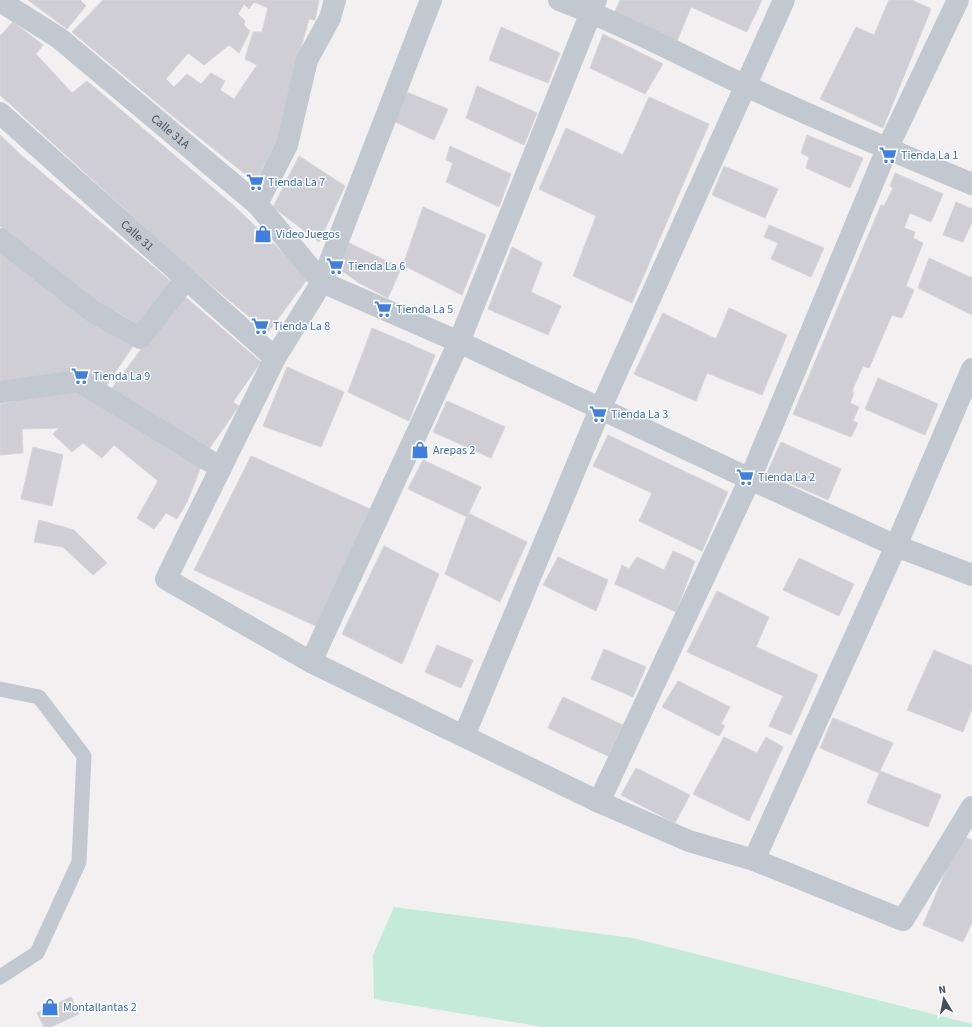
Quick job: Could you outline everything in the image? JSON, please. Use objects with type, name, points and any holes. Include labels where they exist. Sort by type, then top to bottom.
[{"type":"street","points":[[257,204],[287,145],[308,60],[330,18],[335,0]]},
{"type":"street","points":[[431,0],[322,282],[275,358],[166,579],[311,662],[599,802],[689,841],[754,860],[903,920],[972,807]]},
{"type":"street","points":[[559,0],[593,6],[746,86],[887,149],[972,184]]},
{"type":"street","points":[[464,736],[600,409],[784,0]]},
{"type":"street","points":[[599,802],[750,479],[887,149],[958,0]]},
{"type":"street","name":"Calle 31A","points":[[0,1],[59,38],[257,204],[322,282]]},
{"type":"street","points":[[311,662],[459,342],[593,6]]},
{"type":"street","name":"Calle 31","points":[[0,113],[275,358]]},
{"type":"street","points":[[0,240],[92,311],[140,338],[186,279]]},
{"type":"street","points":[[322,282],[459,342],[896,546],[972,575]]},
{"type":"street","points":[[754,860],[896,546],[972,369]]},
{"type":"street","points":[[0,392],[79,381],[221,468]]},
{"type":"lane","points":[[0,689],[39,697],[84,756],[79,862],[37,953],[0,977]]},
{"type":"green space","points":[[394,907],[633,938],[972,1024],[972,1027],[543,1027],[374,999],[373,955]]},
{"type":"building","points":[[28,0],[80,0],[86,6],[67,29]]},
{"type":"building","points":[[103,0],[319,0],[315,20],[309,19],[293,76],[278,139],[255,182],[175,118],[72,32]],"holes":[[[254,2],[268,8],[262,32],[253,32],[245,59],[257,65],[234,99],[220,90],[225,81],[211,73],[201,84],[187,74],[174,87],[166,79],[188,53],[204,65],[229,45],[239,53],[250,31],[244,25],[245,21],[238,14],[244,4],[249,9]]]},
{"type":"building","points":[[620,0],[762,0],[747,32],[691,7],[677,41],[614,14]]},
{"type":"building","points":[[889,0],[912,0],[931,9],[883,128],[820,99],[856,27],[874,35]]},
{"type":"building","points":[[13,22],[43,45],[36,54],[72,93],[87,81],[233,205],[309,277],[268,332],[185,264],[0,95],[0,36]]},
{"type":"building","points":[[501,27],[560,53],[548,83],[489,60]]},
{"type":"building","points":[[603,34],[663,64],[645,94],[590,68]]},
{"type":"building","points":[[477,86],[537,113],[524,145],[466,118]]},
{"type":"building","points":[[404,91],[448,109],[434,140],[391,120]]},
{"type":"building","points":[[649,97],[709,124],[632,303],[573,276],[596,216],[539,189],[566,128],[623,155]]},
{"type":"building","points":[[0,135],[21,155],[174,284],[141,326],[115,311],[111,314],[31,255],[0,226]]},
{"type":"building","points":[[807,135],[863,158],[850,188],[806,168],[809,157],[801,153]]},
{"type":"building","points":[[450,146],[511,174],[499,207],[446,182],[453,163],[446,160]]},
{"type":"building","points":[[299,156],[345,186],[319,242],[273,207]]},
{"type":"building","points":[[724,166],[778,189],[765,218],[712,195]]},
{"type":"building","points":[[895,173],[943,194],[931,222],[910,213],[904,228],[915,232],[913,238],[923,243],[906,286],[914,290],[902,318],[892,315],[869,368],[863,366],[852,391],[854,393],[850,403],[859,407],[853,421],[858,423],[851,437],[793,414],[881,205],[884,206],[893,188],[890,186]]},
{"type":"building","points":[[956,202],[972,209],[972,222],[963,242],[943,235]]},
{"type":"building","points":[[423,207],[486,235],[462,295],[403,265]]},
{"type":"building","points":[[769,225],[824,248],[811,277],[771,259],[778,243],[764,237]]},
{"type":"building","points":[[343,240],[401,268],[388,298],[359,283],[335,266]]},
{"type":"building","points":[[512,247],[542,263],[531,292],[561,306],[548,335],[488,309]]},
{"type":"building","points":[[5,251],[135,343],[104,389],[0,385],[0,253],[2,255]]},
{"type":"building","points":[[929,258],[972,278],[972,315],[918,288]]},
{"type":"building","points":[[182,294],[261,362],[233,402],[239,406],[207,452],[110,391]]},
{"type":"building","points":[[729,308],[787,335],[762,395],[707,373],[696,401],[634,374],[663,313],[716,339]]},
{"type":"building","points":[[372,328],[435,355],[409,421],[348,392]]},
{"type":"building","points":[[287,367],[344,392],[321,447],[263,426]]},
{"type":"building","points":[[878,378],[938,404],[925,435],[865,409]]},
{"type":"building","points":[[75,391],[202,464],[187,502],[177,519],[166,513],[154,529],[137,518],[158,481],[114,445],[102,458],[83,443],[72,452],[53,434],[59,428],[22,429],[23,453],[0,455],[0,404],[16,401],[16,395]]},
{"type":"building","points":[[447,401],[505,427],[491,458],[433,432]]},
{"type":"building","points":[[608,435],[728,492],[702,551],[639,521],[652,493],[593,466]]},
{"type":"building","points":[[781,442],[841,469],[828,500],[767,473]]},
{"type":"building","points":[[33,447],[63,455],[52,506],[21,499]]},
{"type":"building","points":[[251,456],[370,509],[318,627],[194,570]]},
{"type":"building","points":[[423,460],[481,487],[467,517],[408,489]]},
{"type":"building","points":[[468,513],[527,542],[500,602],[445,574]]},
{"type":"building","points":[[39,520],[74,530],[107,563],[93,575],[63,547],[34,542]]},
{"type":"building","points":[[384,546],[439,574],[402,664],[342,634]]},
{"type":"building","points":[[673,551],[695,561],[676,612],[615,584],[622,565],[629,569],[637,557],[664,570]]},
{"type":"building","points":[[558,557],[608,580],[596,611],[543,585]]},
{"type":"building","points":[[799,558],[854,584],[839,616],[783,590]]},
{"type":"building","points":[[717,591],[769,617],[756,647],[818,675],[791,735],[769,726],[783,696],[687,652]]},
{"type":"building","points":[[437,645],[473,660],[461,688],[425,672]]},
{"type":"building","points":[[604,649],[646,667],[633,697],[591,679]]},
{"type":"building","points":[[934,650],[972,666],[972,709],[963,732],[907,710]]},
{"type":"building","points":[[678,681],[730,707],[721,724],[725,726],[719,736],[662,707]]},
{"type":"building","points":[[563,697],[623,725],[608,756],[548,728]]},
{"type":"building","points":[[833,718],[893,743],[879,773],[820,748]]},
{"type":"building","points":[[724,737],[757,753],[766,737],[783,747],[749,821],[693,794]]},
{"type":"building","points":[[636,768],[690,795],[675,823],[621,795]]},
{"type":"building","points":[[880,771],[941,795],[928,827],[867,803]]},
{"type":"building","points":[[961,835],[972,840],[972,922],[963,942],[923,925]]},
{"type":"building","points":[[71,997],[79,1014],[51,1027],[44,1027],[37,1013]]},
{"type":"place","name":"Tienda La 1","points":[[888,155]]},
{"type":"place","name":"Tienda La 7","points":[[255,182]]},
{"type":"place","name":"VideoJuegos","points":[[263,234]]},
{"type":"place","name":"Tienda La 6","points":[[335,266]]},
{"type":"place","name":"Tienda La 5","points":[[383,309]]},
{"type":"place","name":"Tienda La 8","points":[[260,326]]},
{"type":"place","name":"Tienda La 9","points":[[80,376]]},
{"type":"place","name":"Tienda La 3","points":[[598,414]]},
{"type":"place","name":"Arepas 2","points":[[420,450]]},
{"type":"place","name":"Tienda La 2","points":[[745,477]]},
{"type":"place","name":"Montallantas 2","points":[[50,1007]]}]
